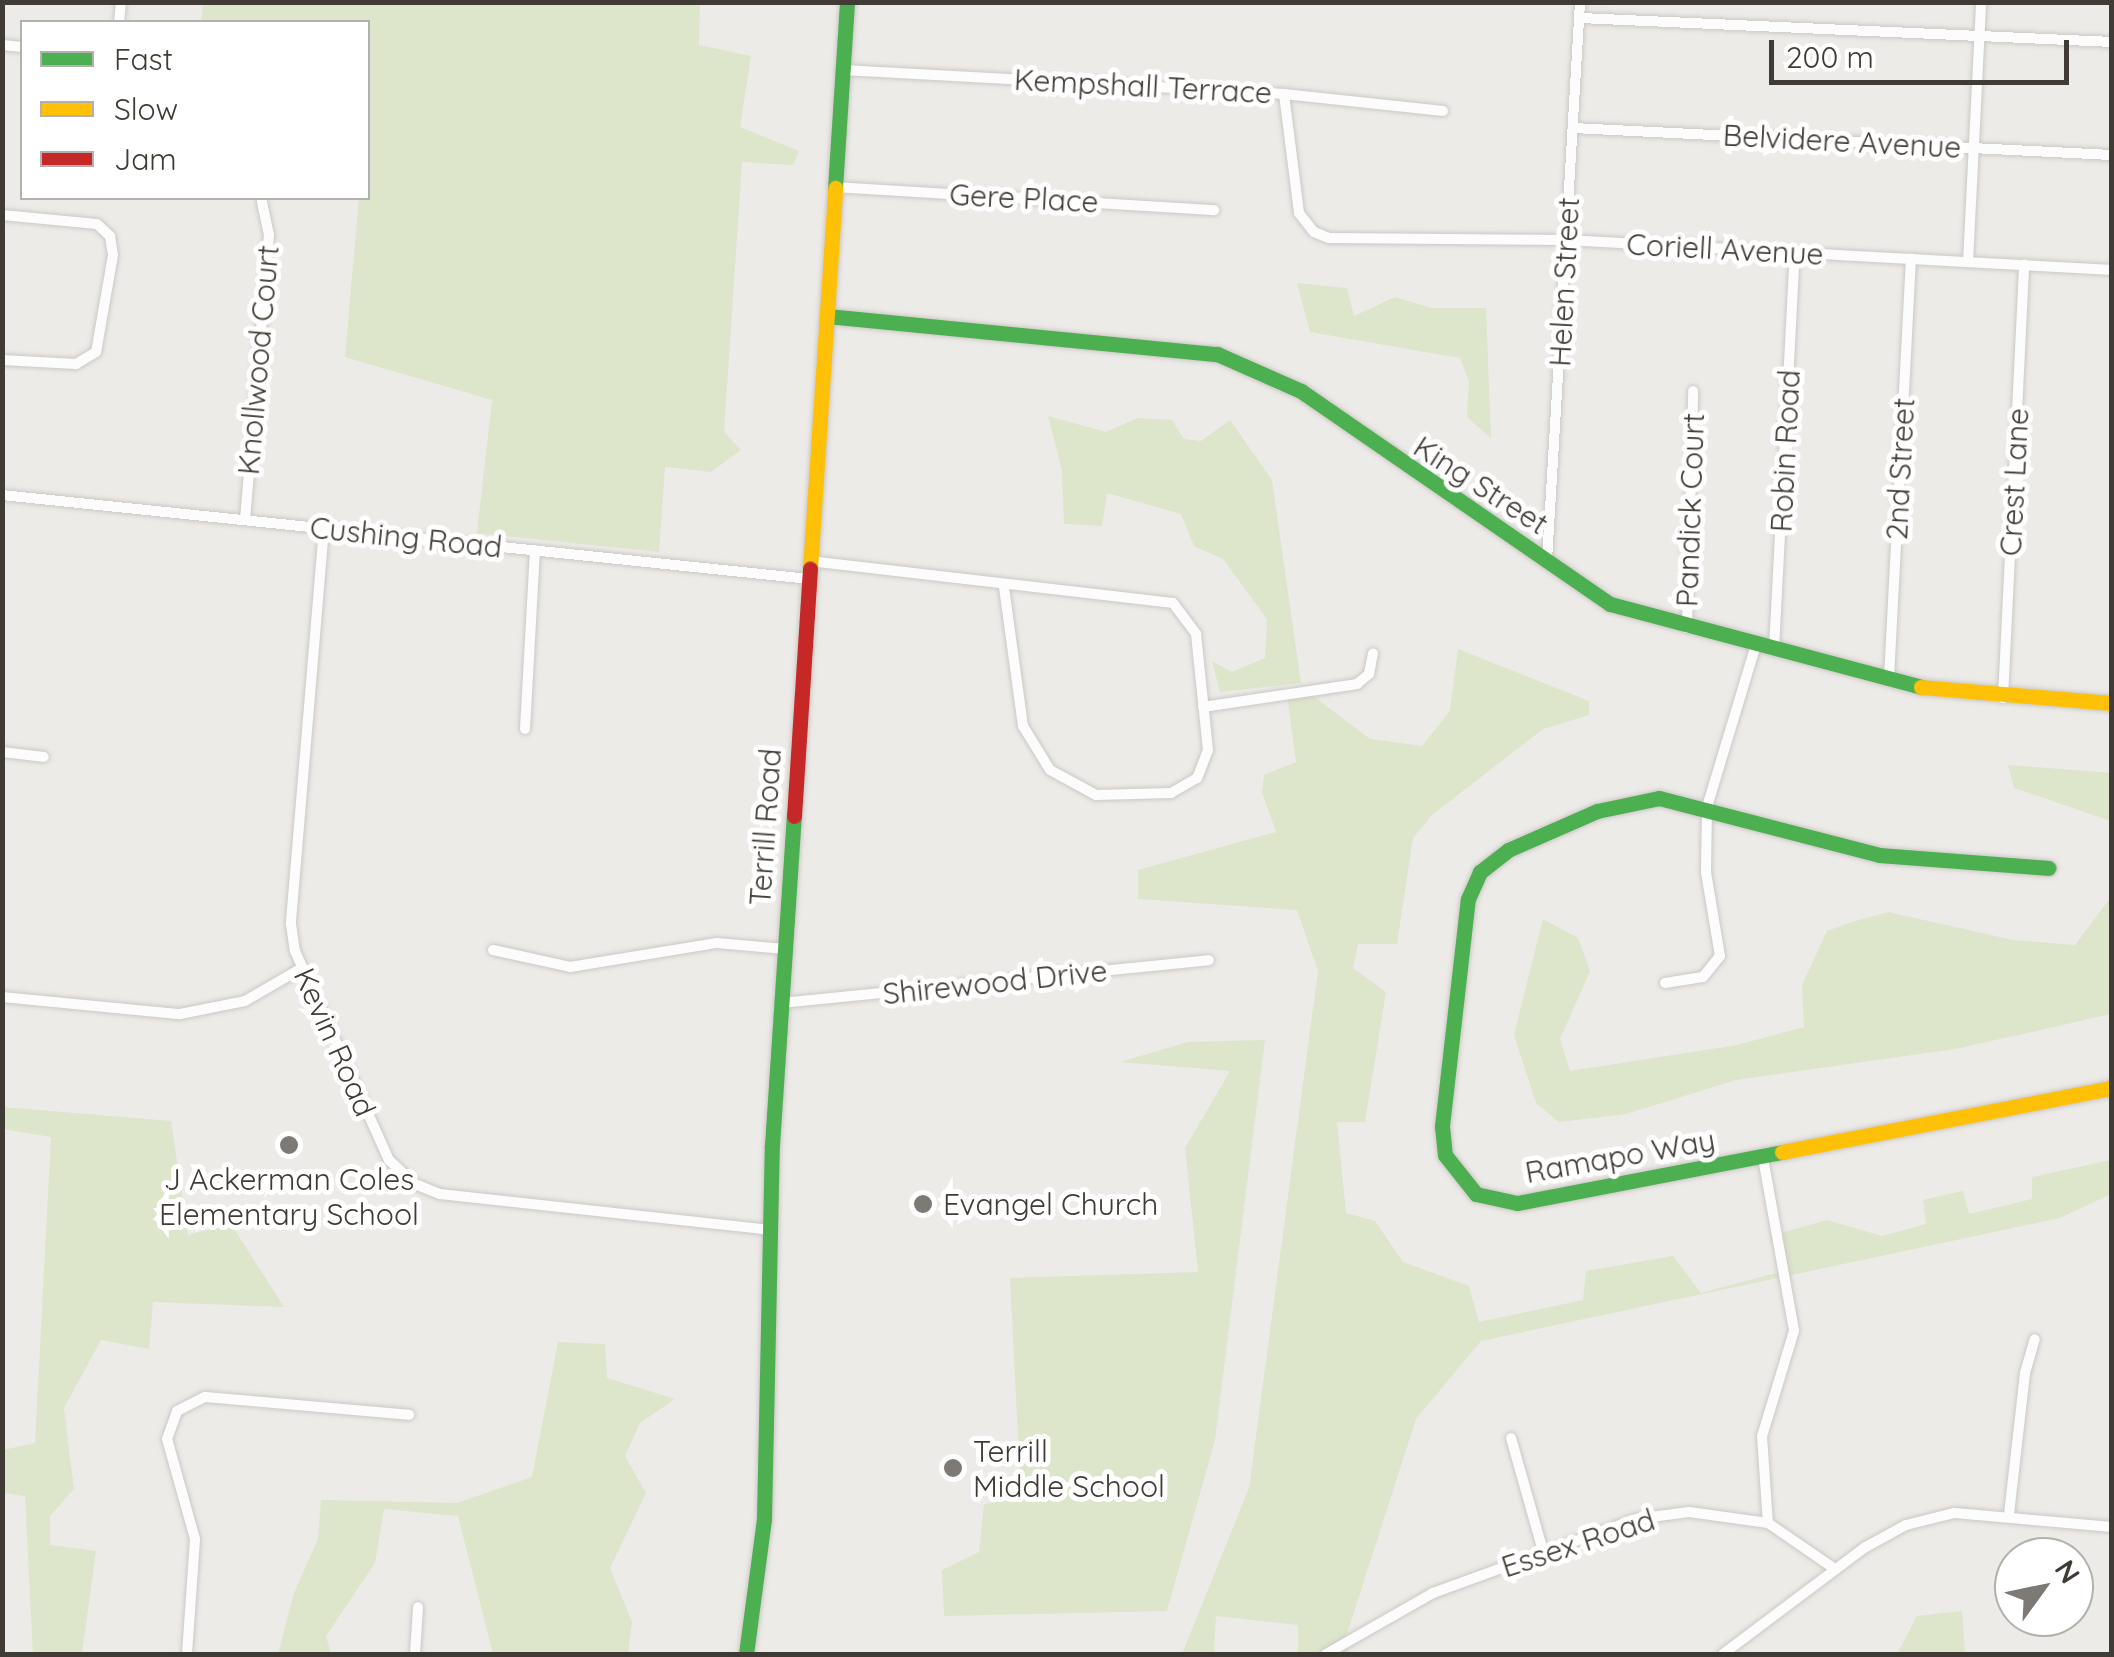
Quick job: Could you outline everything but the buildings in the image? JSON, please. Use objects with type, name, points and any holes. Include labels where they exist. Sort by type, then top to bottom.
[{"type":"street","name":"Terrill Road","points":[[746,1654],[764,1520],[770,1230],[781,1003],[847,2]]},
{"type":"street","name":"Helen Street","points":[[1547,560],[1580,2]]},
{"type":"street","points":[[1968,262],[1981,2]]},
{"type":"street","points":[[1580,18],[2112,42]]},
{"type":"street","name":"Kempshall Terrace","points":[[843,70],[1284,94],[1443,110]]},
{"type":"street","name":"Coriell Avenue","points":[[1284,94],[1299,212],[1314,232],[1337,238],[1566,240],[2112,270]]},
{"type":"street","name":"Belvidere Avenue","points":[[1573,128],[2112,155]]},
{"type":"street","name":"Gere Place","points":[[835,187],[1214,210]]},
{"type":"street","name":"Knollwood Court","points":[[245,520],[269,235],[262,202]]},
{"type":"street","points":[[2,214],[98,224],[110,236],[114,256],[100,346],[88,359],[69,364],[2,360]]},
{"type":"street","name":"Robin Road","points":[[1774,649],[1795,252]]},
{"type":"street","name":"2nd Street","points":[[1889,678],[1911,258]]},
{"type":"street","name":"Crest Lane","points":[[2003,698],[2024,265]]},
{"type":"street","name":"King Street","points":[[826,316],[1188,348],[1246,364],[1301,392],[1610,604],[1687,628],[1889,678],[2003,698],[2112,703]]},
{"type":"street","name":"Pandick Court","points":[[1687,628],[1693,391]]},
{"type":"street","name":"Cushing Road","points":[[2,494],[809,579]]},
{"type":"street","name":"Kevin Road","points":[[324,528],[291,924],[302,968],[380,1144],[415,1184],[449,1195],[770,1230]]},
{"type":"street","points":[[525,729],[535,550]]},
{"type":"street","points":[[810,561],[1004,587],[1173,602],[1194,626],[1206,760],[1181,790],[1096,795],[1067,783],[1043,762],[1023,726],[1004,587]]},
{"type":"street","points":[[1665,983],[1704,977],[1720,956],[1706,872],[1706,807],[1756,645]]},
{"type":"street","points":[[1203,707],[1356,684],[1370,674],[1373,653]]},
{"type":"street","points":[[2,752],[44,757]]},
{"type":"street","name":"Ramapo Way","points":[[2049,868],[1880,855],[1676,798],[1626,802],[1508,850],[1485,867],[1468,899],[1442,1141],[1464,1185],[1503,1203],[1762,1158],[2112,1088]]},
{"type":"street","points":[[492,950],[570,967],[717,943],[784,949]]},
{"type":"street","name":"Shirewood Drive","points":[[781,1003],[1209,960]]},
{"type":"street","points":[[2,997],[158,1014],[202,1012],[265,992],[302,968]]},
{"type":"street","points":[[1762,1158],[1794,1332],[1762,1436],[1768,1523]]},
{"type":"street","points":[[2009,1514],[2025,1373],[2035,1339]]},
{"type":"street","points":[[187,1654],[195,1540],[167,1438],[177,1411],[206,1397],[409,1415]]},
{"type":"street","points":[[1511,1438],[1543,1551]]},
{"type":"street","name":"Essex Road","points":[[1326,1654],[1434,1593],[1636,1520],[1689,1512],[1768,1523],[1836,1569]]},
{"type":"street","points":[[1724,1654],[1836,1569],[1906,1525],[1954,1513],[2009,1514],[2112,1526]]},
{"type":"street","points":[[415,1654],[418,1607]]},
{"type":"green space","points":[[203,3],[700,3],[699,45],[751,56],[740,127],[799,151],[793,165],[742,162],[724,432],[741,450],[711,472],[665,467],[659,552],[477,533],[492,400],[345,357],[359,200],[370,200],[370,20],[201,20]]},
{"type":"green space","points":[[1297,283],[1347,288],[1354,316],[1395,297],[1431,308],[1486,308],[1491,438],[1467,417],[1469,381],[1460,358],[1310,332]]},
{"type":"green space","points":[[1048,416],[1106,432],[1138,418],[1172,420],[1184,439],[1201,441],[1230,420],[1272,480],[1301,683],[1220,692],[1212,661],[1232,672],[1265,658],[1267,619],[1223,559],[1194,546],[1181,514],[1107,493],[1102,526],[1064,524],[1062,471]]},
{"type":"green space","points":[[1458,649],[1589,701],[1589,715],[1543,729],[1432,815],[1413,838],[1397,944],[1358,944],[1353,968],[1386,992],[1365,1122],[1337,1122],[1346,1213],[1375,1221],[1403,1262],[1469,1286],[1479,1322],[1583,1300],[1586,1271],[1673,1256],[1701,1293],[1780,1272],[1770,1236],[1827,1220],[1882,1236],[1926,1224],[1923,1200],[1963,1191],[1969,1214],[2032,1199],[2032,1177],[2111,1160],[2111,1194],[2060,1218],[1481,1341],[1416,1419],[1346,1637],[1349,1654],[1298,1654],[1298,1625],[1216,1616],[1214,1654],[1182,1654],[1249,1488],[1318,971],[1297,910],[1138,899],[1138,870],[1276,832],[1262,793],[1264,775],[1296,762],[1287,695],[1308,692],[1370,739],[1422,746],[1450,711]]},
{"type":"green space","points":[[2008,765],[2111,773],[2111,821],[2014,788]]},
{"type":"green space","points":[[2111,897],[2111,1014],[1955,1049],[1736,1080],[1626,1114],[1559,1122],[1536,1103],[1514,1035],[1543,919],[1578,938],[1590,971],[1560,1039],[1570,1071],[1737,1045],[1804,1027],[1802,985],[1827,931],[1852,922],[1888,912],[2013,940],[2075,945]]},
{"type":"green space","points":[[1265,1040],[1215,1440],[1167,1611],[944,1616],[942,1570],[979,1552],[984,1504],[1021,1499],[1010,1278],[1198,1272],[1185,1148],[1230,1071],[1120,1062],[1188,1042]]},
{"type":"green space","points":[[3,1107],[171,1121],[188,1235],[231,1224],[284,1307],[153,1302],[149,1349],[101,1340],[64,1408],[74,1489],[50,1516],[50,1545],[96,1551],[82,1654],[33,1654],[25,1496],[3,1493],[3,1450],[35,1443],[51,1137],[3,1129]]},
{"type":"green space","points":[[558,1342],[605,1344],[607,1378],[675,1399],[640,1423],[625,1456],[646,1493],[610,1568],[632,1622],[628,1654],[493,1654],[458,1516],[384,1509],[375,1563],[326,1636],[331,1654],[278,1654],[294,1593],[318,1539],[321,1500],[457,1503],[532,1477]]},
{"type":"green space","points":[[1962,1611],[1965,1654],[1897,1654],[1917,1616]]},
{"type":"traffic: fast","points":[[835,188],[847,2]]},
{"type":"traffic: fast","points":[[827,316],[1217,354],[1301,391],[1610,604],[1921,687]]},
{"type":"traffic: fast","points":[[1782,1152],[1517,1203],[1476,1194],[1445,1155],[1442,1126],[1468,899],[1480,872],[1508,850],[1597,811],[1659,798],[1880,855],[2049,868]]},
{"type":"traffic: fast","points":[[746,1654],[764,1519],[772,1145],[794,816]]},
{"type":"traffic: slow","points":[[810,569],[835,188]]},
{"type":"traffic: slow","points":[[1921,687],[2112,703]]},
{"type":"traffic: slow","points":[[1782,1152],[2112,1088]]},
{"type":"traffic: jam","points":[[794,816],[810,569]]},
{"type":"place","name":"J Ackerman Coles Elementary School","points":[[289,1145]]},
{"type":"place","name":"Evangel Church","points":[[923,1204]]},
{"type":"place","name":"Terrill Middle School","points":[[953,1468]]}]
